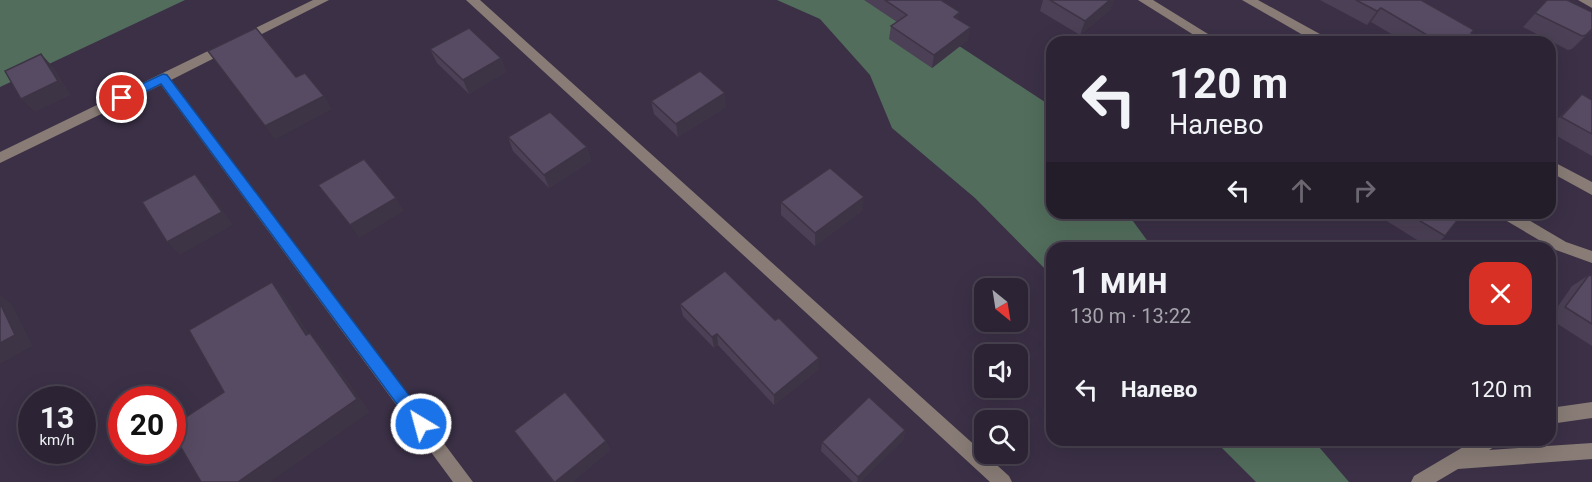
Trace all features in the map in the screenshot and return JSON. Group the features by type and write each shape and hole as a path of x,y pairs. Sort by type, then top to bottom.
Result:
{"lane":[{"path":"0,158 323,0"},
{"path":"472,0 1003,482"},
{"path":"1144,0 1205,36"},
{"path":"1248,0 1314,36"},
{"path":"1584,0 1592,4"},
{"path":"163,78 464,482"},
{"path":"1556,169 1592,189"},
{"path":"1515,219 1554,242"},
{"path":"1556,243 1592,257"},
{"path":"1556,415 1592,411"},
{"path":"1420,482 1480,446"},
{"path":"1454,461 1592,451"}],"green space":[{"path":"0,0 185,0 0,87"},
{"path":"777,0 889,0 1046,103 1046,219 1131,219 1148,242 1046,242 1046,270 975,198 892,128 870,75 820,19"},
{"path":"1220,446 1318,446 1349,482 1256,482"}],"building":[{"path":"885,0 941,0 960,12 954,17 971,27 934,55 891,26 907,15"},
{"path":"1050,0 1110,0 1085,21"},
{"path":"1356,0 1421,0 1474,30 1471,33 1476,36 1429,36 1381,8 1377,11"},
{"path":"1547,0 1567,0 1592,12 1592,29 1582,36 1535,13"},
{"path":"256,28 296,77 305,73 324,96 265,126 208,51"},
{"path":"469,28 501,58 463,80 430,49"},
{"path":"41,54 58,81 21,99 5,71"},
{"path":"700,71 725,93 676,124 651,101"},
{"path":"1582,94 1592,100 1592,134 1561,117"},
{"path":"550,112 587,147 544,175 508,137"},
{"path":"364,159 396,198 350,225 318,185"},
{"path":"830,168 864,197 815,233 781,202"},
{"path":"195,174 222,212 167,242 142,202"},
{"path":"1417,219 1458,219 1445,236"},
{"path":"725,271 775,320 779,318 819,358 774,395 717,334 712,337 680,304"},
{"path":"1589,275 1592,276 1592,324 1565,307"},
{"path":"272,282 306,335 310,333 357,399 238,482 201,482 186,456 186,417 224,392 189,330"},
{"path":"0,303 15,335 0,343"},
{"path":"565,392 606,441 554,482 514,431"},
{"path":"869,397 905,430 858,477 822,442"}],"route":[{"path":"122,98 163,78 421,424"}]}
